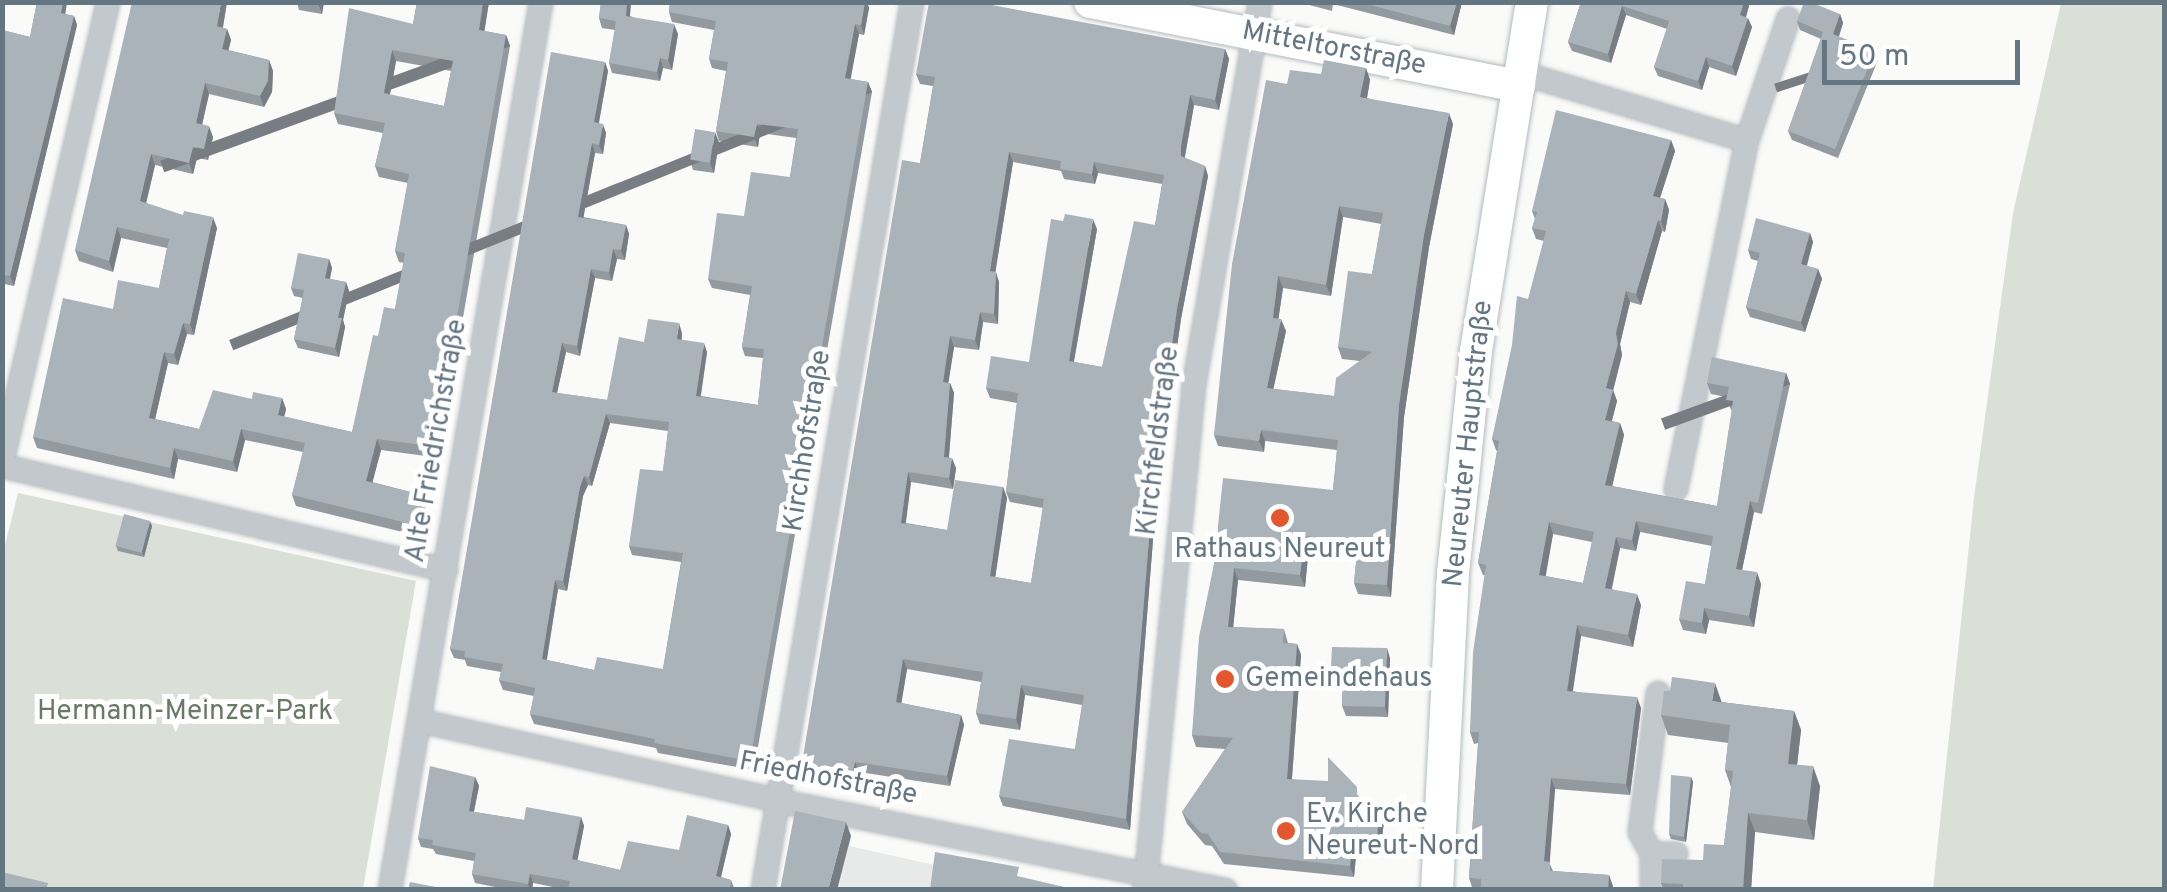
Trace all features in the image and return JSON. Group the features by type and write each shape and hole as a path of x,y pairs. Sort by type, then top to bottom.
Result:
{"street":[{"path":"108,2 2,464 446,570"},
{"name":"Alte Friedrichstraße","path":"390,890 541,2"},
{"name":"Kirchhofstraße","path":"764,890 912,2"},
{"name":"Mitteltorstraße","path":"1090,2 1257,18 1520,79"},
{"name":"Neureuter Hauptstraße","path":"1437,890 1457,535 1476,352 1532,2"},
{"name":"Kirchfeldstraße","path":"1146,880 1194,385 1257,18"},
{"path":"1676,489 1747,141 1788,19"},
{"path":"1520,79 1747,141"},
{"path":"1652,890 1652,854 1640,832 1658,692"},
{"name":"Friedhofstraße","path":"420,721 1146,880 1226,890"},
{"path":"1652,854 1676,854"}],"shaded area":[{"path":"800,824 851,836 849,846 993,878 1023,890 785,890"}],"green space":[{"path":"2061,3 2164,3 2164,889 1933,889 1974,498 2013,213"},
{"name":"Hermann-Meinzer-Park","path":"18,493 416,581 363,889 36,890 3,882 2,557"}],"building":[{"path":"37,2 63,2 61,13 74,16 10,276 2,275 2,30 30,37"},
{"path":"132,2 221,2 217,26 227,29 222,49 269,60 268,81 260,96 205,83 196,123 209,126 204,149 193,147 189,163 151,154 140,201 183,215 184,211 213,217 190,324 183,323 174,354 164,352 149,418 199,429 213,390 252,399 253,392 282,398 278,415 352,432 373,335 378,336 384,307 395,309 405,253 395,251 409,174 375,166 385,123 334,113 349,8 413,24 417,2 483,2 479,30 506,35 443,398 437,398 429,446 377,439 366,481 422,495 415,525 292,495 305,443 241,429 233,461 174,448 170,468 33,437 63,298 113,309 118,280 159,288 169,239 117,227 109,261 75,250","holes":["392,50 453,61 444,106 384,93"]},
{"path":"601,2 627,2 626,16 674,24 668,60 660,58 657,72 609,63 616,21 599,18"},
{"path":"670,2 865,2 861,25 855,24 845,78 868,82 750,761 530,714 535,688 499,680 503,664 464,657 465,651 450,649 551,52 605,62 594,122 603,124 599,145 592,143 578,217 626,225 621,250 613,249 609,272 591,269 577,346 562,343 552,392 607,400 619,337 644,342 648,319 679,323 677,339 704,343 696,396 758,405 764,349 742,347 752,286 708,279 717,213 744,216 751,172 790,177 798,129 757,124 754,137 716,131 728,62 709,59 716,21 669,12","holes":["606,414 669,422 663,471 640,469 629,546 683,553 663,669 597,657 594,670 542,659 555,580 563,581 580,487 584,476 589,477"]},
{"path":"929,2 976,2 1225,49 1215,100 1190,95 1181,146 1181,156 1205,166 1177,309 1155,467 1126,819 999,796 1009,739 1075,749 1084,695 1021,685 1016,719 976,713 983,672 903,659 896,702 961,715 947,776 855,762 851,779 801,769 902,160 920,163 935,77 916,74","holes":["1009,152 1061,161 1060,169 1092,174 1094,162 1164,175 1155,225 1134,221 1102,367 1069,361 1093,219 1065,214 1063,221 1051,219 1029,362 991,356 986,388 1018,393 1006,492 1044,499 1031,583 990,576 1003,487 955,480 947,530 901,523 908,472 949,478 952,458 944,457 950,383 943,382 950,336 975,340 980,312 994,314 996,272 990,271"]},
{"path":"1359,2 1457,2 1450,26"},
{"path":"1581,2 1744,2 1740,15 1748,18 1732,66 1706,57 1698,81 1654,67 1669,21 1622,6 1608,54 1568,42"},
{"path":"1804,2 1840,14 1833,34 1875,51 1835,149 1788,131 1823,32 1797,21"},
{"path":"1324,60 1366,68 1360,97 1449,113 1424,235 1399,405 1387,585 1354,583 1358,542 1305,536 1300,575 1234,568 1228,627 1284,629 1283,643 1297,644 1287,779 1328,781 1328,757 1357,787 1357,794 1368,808 1380,810 1376,844 1352,844 1350,866 1220,852 1208,834 1201,833 1182,812 1233,738 1192,735 1199,637 1214,564 1223,478 1333,490 1338,440 1261,430 1259,441 1214,435 1232,264 1266,80 1287,84 1290,70 1321,74","holes":["1339,206 1383,213 1372,274 1348,271 1338,347 1372,352 1336,378 1334,396 1267,388 1281,319 1273,318 1278,276 1326,285"]},
{"path":"1556,110 1671,140 1653,196 1665,199 1661,221 1658,220 1636,294 1626,291 1616,333 1618,344 1606,388 1613,390 1605,420 1620,423 1605,485 1717,506 1733,401 1726,400 1729,387 1707,383 1712,357 1786,373 1758,503 1750,501 1736,569 1757,572 1749,616 1704,608 1702,623 1679,619 1686,581 1705,584 1713,536 1636,521 1632,540 1616,537 1605,588 1637,594 1628,635 1577,625 1567,691 1637,697 1626,784 1551,778 1544,861 1550,862 1550,871 1609,875 1608,890 1481,890 1481,879 1469,878 1479,732 1470,732 1473,652 1486,565 1478,563 1499,441 1492,439 1512,345 1517,296 1528,299 1546,231 1532,228 1537,212 1532,211","holes":["1549,522 1594,532 1583,583 1539,575"]},
{"path":"695,129 715,132 710,163 690,160"},
{"path":"1756,218 1810,233 1801,264 1818,269 1801,322 1746,307 1760,253 1748,250"},
{"path":"298,253 329,259 325,278 346,282 335,348 294,339 304,290 291,288"},
{"path":"124,514 150,521 142,553 115,546"},
{"path":"1332,647 1387,648 1385,707 1342,706 1344,668 1331,668"},
{"path":"1672,677 1715,683 1712,701 1794,711 1788,764 1813,766 1807,820 1748,813 1743,890 1683,890 1683,884 1661,883 1662,859 1703,860 1704,844 1724,845 1733,771 1725,770 1730,725 1661,715 1664,691 1670,691"},
{"path":"430,766 475,777 469,811 524,820 526,807 581,817 572,859 620,870 628,841 679,850 687,815 728,825 716,876 731,880 730,890 568,890 570,881 530,874 528,884 472,874 476,853 432,845 433,840 418,838"},
{"path":"1671,775 1691,777 1684,837 1669,834"},
{"path":"795,811 846,822 828,890 780,890"},
{"path":"935,852 1019,867 1017,876 1077,890 930,890"},
{"path":"2,872 48,883 46,890 2,890"},
{"path":"410,882 451,890 408,890"}],"place":[{"name":"Rathaus Neureut","path":"1280,518"},
{"name":"Gemeindehaus","path":"1225,679"},
{"name":"Ev. Kirche Neureut-Nord","path":"1286,831"}]}
